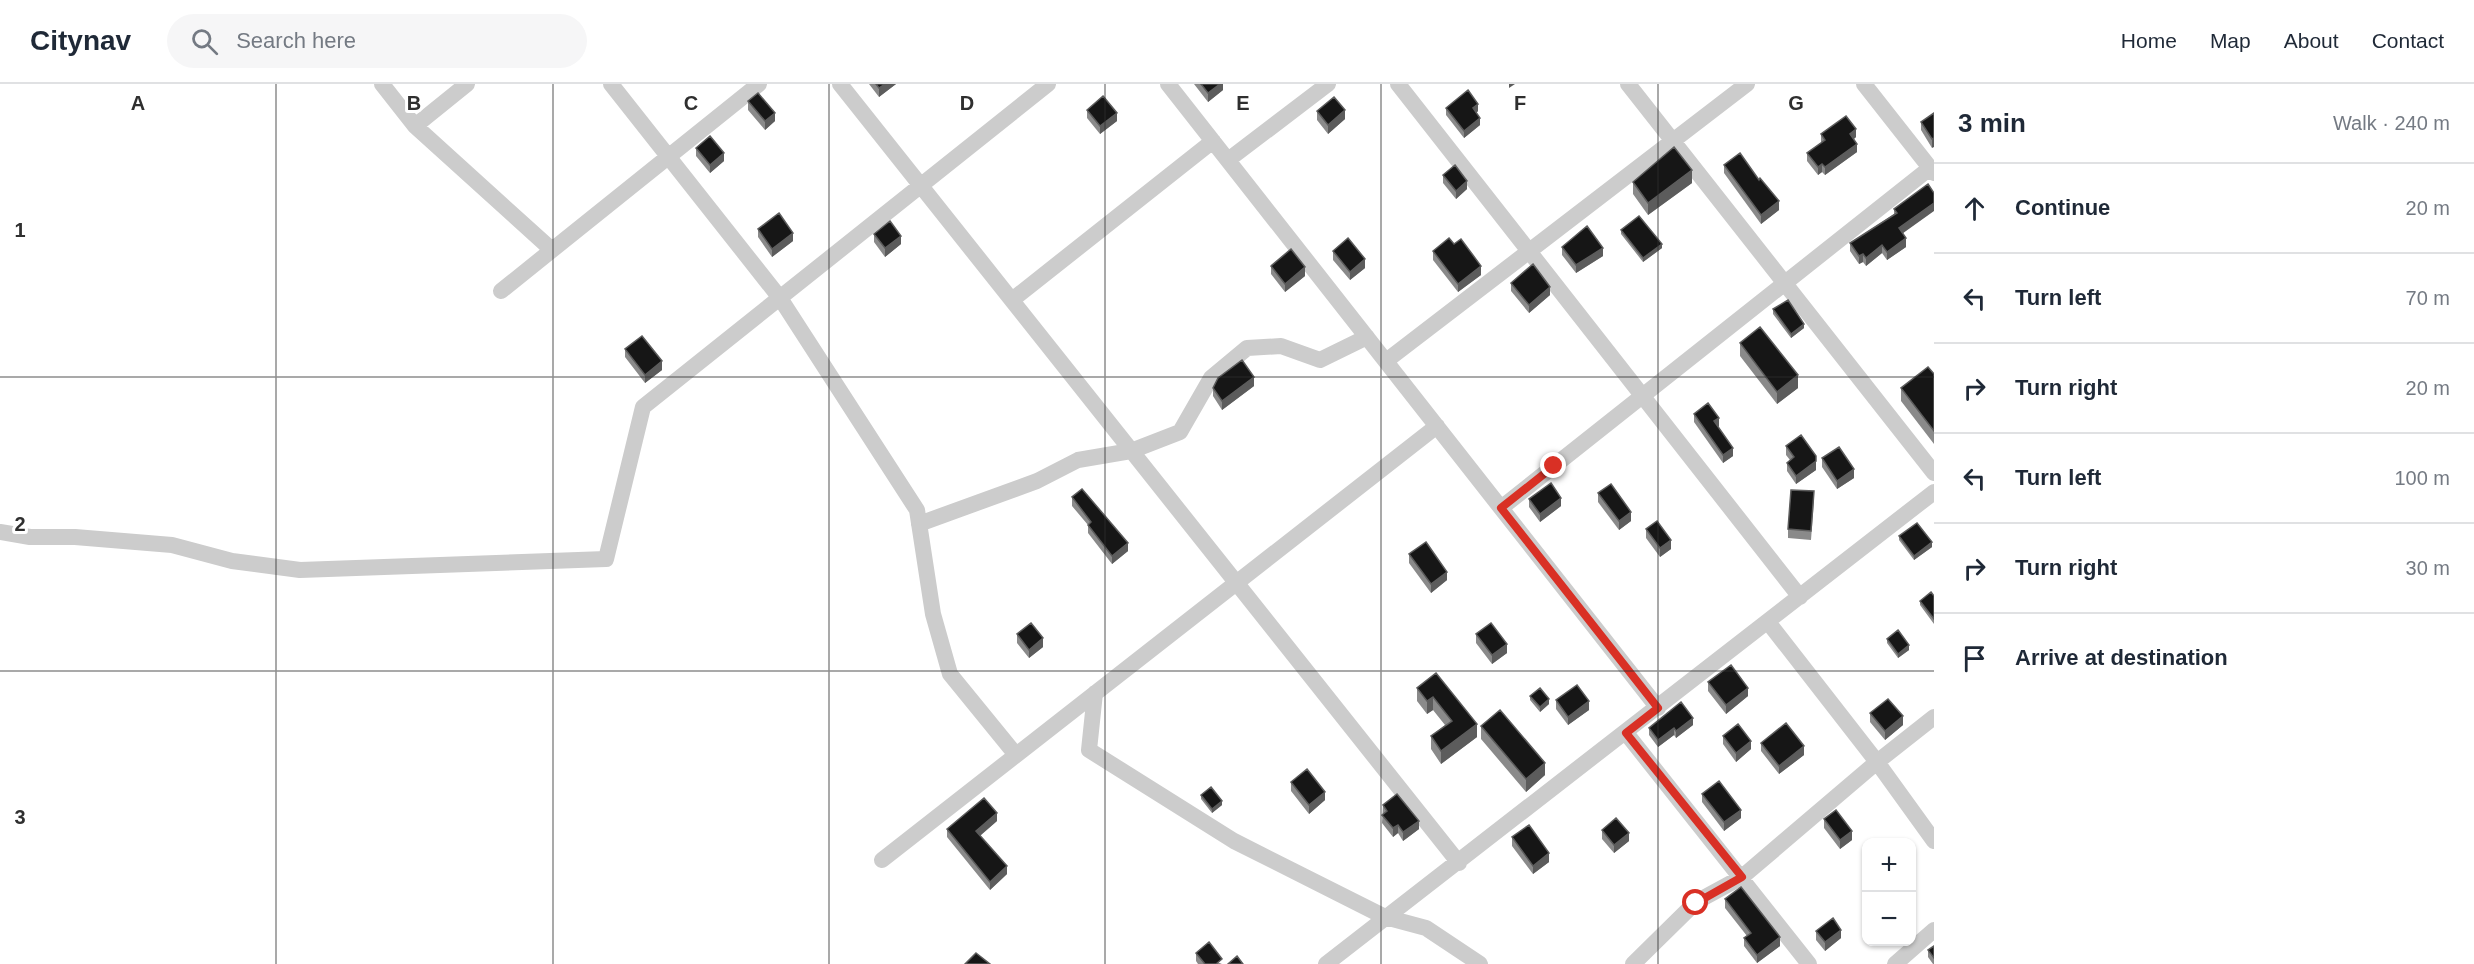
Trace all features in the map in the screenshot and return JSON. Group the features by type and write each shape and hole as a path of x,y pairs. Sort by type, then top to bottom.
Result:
{"street":[{"path":"382,84 415,126 552,250"},
{"path":"415,126 467,84"},
{"path":"611,84 780,298 917,510 933,614 950,674 1016,755"},
{"path":"501,291 759,84"},
{"path":"840,84 1459,863"},
{"path":"0,532 30,537 75,537 172,545 232,561 300,570 606,559 643,407 1048,84"},
{"path":"1168,84 1658,708"},
{"path":"1228,160 1328,84"},
{"path":"1398,84 1800,597"},
{"path":"1628,84 1934,473"},
{"path":"1386,361 1747,84"},
{"path":"1501,508 1784,283 1932,170 1864,84"},
{"path":"1012,300 1213,141"},
{"path":"919,525 1037,481 1078,460 1131,451 1180,432 1211,378 1247,348 1281,346 1320,360 1367,337"},
{"path":"882,860 1437,426"},
{"path":"1326,964 1934,492"},
{"path":"1768,622 1877,762 1934,841"},
{"path":"1095,693 1089,750 1234,841 1385,917 1426,928 1480,964"},
{"path":"1633,964 1696,903 1742,877 1877,762 1934,717"},
{"path":"1626,733 1809,964"},
{"path":"1895,964 1934,930"}],"building":[{"path":"1201,84 1220,84 1208,93"},
{"path":"1468,90 1478,104 1473,108 1480,118 1464,131 1446,108"},
{"path":"758,93 775,113 765,121 748,101"},
{"path":"1103,96 1117,113 1100,126 1087,110"},
{"path":"1334,97 1345,110 1328,125 1317,111"},
{"path":"1934,113 1934,138 1932,139 1921,122"},
{"path":"1846,116 1856,129 1850,134 1857,144 1825,167 1822,164 1818,167 1807,153 1825,140 1821,134"},
{"path":"710,136 724,153 710,165 696,148"},
{"path":"1674,147 1692,170 1648,203 1633,182"},
{"path":"1740,153 1759,180 1760,178 1779,201 1761,215 1724,165"},
{"path":"1455,165 1467,181 1456,191 1443,175"},
{"path":"1928,184 1934,193 1934,203 1899,228 1906,238 1887,252 1882,245 1866,258 1863,254 1859,256 1850,243 1897,213 1894,209"},
{"path":"779,213 793,233 772,249 758,229"},
{"path":"1639,216 1662,244 1643,258 1621,230"},
{"path":"890,221 901,236 885,248 874,234"},
{"path":"1587,226 1603,248 1576,265 1562,247"},
{"path":"1348,238 1365,259 1350,272 1333,251"},
{"path":"1449,238 1454,244 1461,239 1481,266 1458,284 1433,251"},
{"path":"1291,249 1305,267 1285,284 1271,266"},
{"path":"1533,264 1550,287 1529,305 1511,283"},
{"path":"1788,300 1804,324 1791,334 1773,309"},
{"path":"1760,327 1798,375 1777,392 1740,343"},
{"path":"642,336 662,361 645,375 625,349"},
{"path":"1242,360 1254,377 1222,401 1213,388 1218,378"},
{"path":"1928,367 1934,374 1934,431 1901,388"},
{"path":"1708,403 1719,418 1714,421 1733,448 1723,455 1694,414"},
{"path":"1801,435 1816,456 1816,461 1796,476 1787,463 1794,457 1786,446"},
{"path":"1839,447 1854,469 1837,481 1822,458"},
{"path":"1551,483 1561,498 1540,514 1529,499"},
{"path":"1611,484 1631,512 1619,521 1598,493"},
{"path":"1082,489 1128,543 1112,556 1088,525 1091,522 1072,497"},
{"path":"1791,490 1814,491 1811,531 1788,529"},
{"path":"1657,521 1671,540 1660,548 1646,529"},
{"path":"1917,523 1932,542 1914,556 1899,536"},
{"path":"1426,542 1447,572 1431,584 1409,554"},
{"path":"1931,592 1934,596 1934,619 1920,601"},
{"path":"1031,623 1043,638 1029,650 1017,634"},
{"path":"1491,623 1507,644 1492,655 1476,634"},
{"path":"1898,630 1909,645 1898,654 1887,639"},
{"path":"1731,665 1748,688 1726,705 1708,682"},
{"path":"1436,673 1477,724 1441,751 1431,736 1452,721 1433,697 1427,701 1417,688"},
{"path":"1577,685 1589,701 1568,717 1556,700"},
{"path":"1540,688 1549,699 1540,707 1530,696"},
{"path":"1888,699 1903,716 1885,731 1870,713"},
{"path":"1681,702 1693,718 1676,731 1674,728 1658,740 1649,728"},
{"path":"1500,710 1545,763 1526,779 1481,726"},
{"path":"1786,723 1804,746 1779,766 1761,743"},
{"path":"1738,724 1751,741 1736,753 1723,736"},
{"path":"1307,769 1325,792 1309,805 1291,782"},
{"path":"1719,781 1741,810 1724,822 1702,794"},
{"path":"1211,787 1222,801 1212,809 1201,795"},
{"path":"1397,794 1419,821 1403,832 1398,825 1393,828 1382,815 1387,811 1383,805"},
{"path":"984,798 997,813 976,831 1007,866 990,882 947,829"},
{"path":"1836,810 1852,831 1840,840 1824,819"},
{"path":"1616,818 1629,833 1614,845 1602,830"},
{"path":"1529,825 1549,853 1533,866 1512,837"},
{"path":"1741,887 1780,937 1757,955 1744,938 1751,933 1725,899"},
{"path":"1833,918 1841,930 1825,942 1816,931"},
{"path":"1209,942 1222,959 1216,964 1205,964 1196,953"},
{"path":"1934,946 1934,958 1928,950"},
{"path":"976,953 990,964 965,964"},
{"path":"1237,956 1243,964 1228,964"}],"route":[{"path":"1554,466 1501,508 1658,708 1626,733 1742,877 1696,903"}]}
